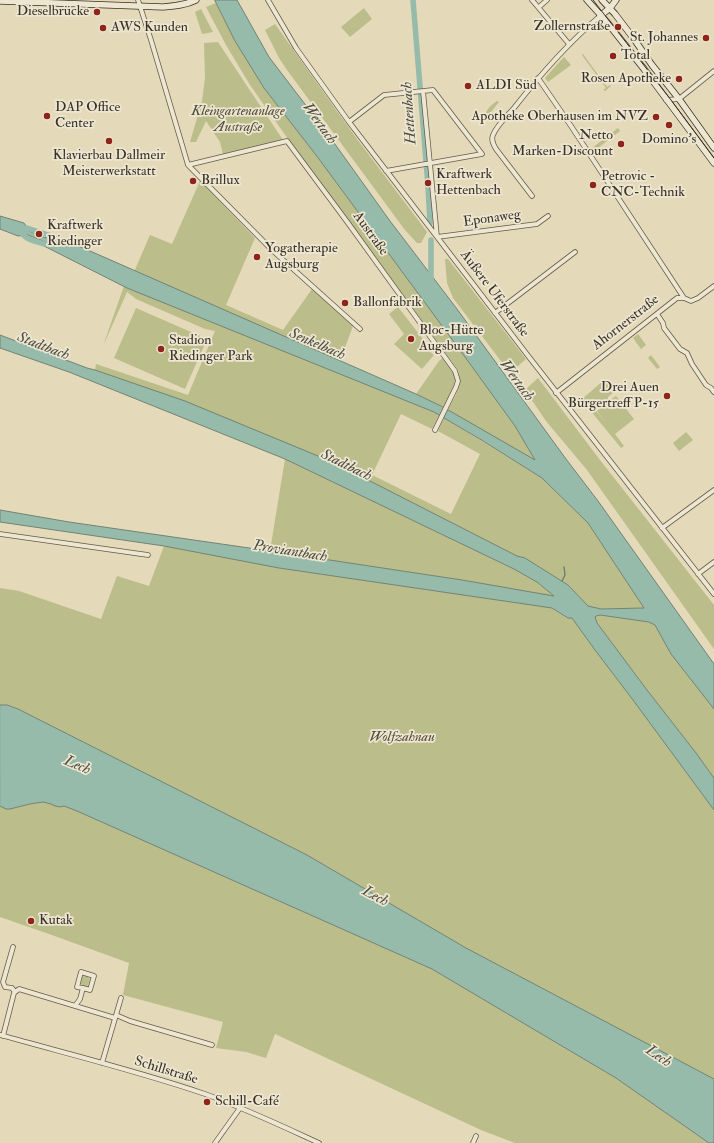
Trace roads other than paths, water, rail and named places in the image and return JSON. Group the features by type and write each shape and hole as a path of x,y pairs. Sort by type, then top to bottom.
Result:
{"main road":[{"path":"0,1 164,7 177,6 196,0"},
{"path":"587,0 612,29 714,163"},
{"path":"602,0 634,39 714,148"},
{"path":"600,16 610,8 616,0"}],"street":[{"path":"138,0 188,165 272,250 360,329"},
{"name":"Äußere Uferstraße","path":"268,0 296,48 349,122 436,238 714,594"},
{"path":"532,0 569,44"},
{"path":"539,7 548,0"},
{"path":"532,196 496,149 492,140 493,135 498,126 538,78 569,44 600,16"},
{"path":"666,100 679,99 714,71"},
{"path":"538,78 684,298"},
{"path":"349,122 384,95 433,90 482,154 386,171"},
{"path":"423,91 436,238"},
{"name":"Austraße","path":"188,165 287,140 456,371 458,381 456,387 435,430"},
{"name":"Eponaweg","path":"436,238 537,224 548,216"},
{"path":"495,313 575,252"},
{"name":"Ahornerstraße","path":"556,393 677,298 684,298 691,301 698,298 714,286"},
{"path":"656,314 663,323 664,328 680,349 688,354 692,364 706,384 713,389"},
{"path":"662,528 714,490"},
{"path":"0,534 148,555"},
{"path":"698,574 714,562"},
{"path":"13,947 3,982 5,987 12,988 15,992"},
{"path":"81,972 94,976 90,990 82,990 77,987 81,972"},
{"path":"1,1035 14,993 19,989 212,1045"},
{"path":"75,1006 80,999 82,990"},
{"path":"102,1063 121,998"},
{"name":"Schillstraße","path":"1,1035 177,1085 240,1108 319,1143"},
{"path":"215,1143 240,1108"},
{"path":"473,1143 476,1136"}],"water":[{"name":"Wertach","path":"215,0 237,0 269,57 327,133 390,221 457,309 598,501 714,664 714,709 671,654 655,625 649,622 600,615 595,617 597,623 714,778 714,810 572,618 568,618 552,608 279,568 164,546 0,522 0,510 69,522 462,580 554,596 537,582 514,569 285,459 69,372 0,348 0,335 87,368 185,401 318,456 517,556 525,558 568,585 588,606 601,609 644,608 588,523 542,478 434,412 127,288 44,246 45,242 28,235 18,236 0,229 0,216 24,223 29,231 46,238 49,233 416,394 443,407 535,460 515,426 465,357 316,155 264,88 235,41"},
{"name":"Lech","path":"0,705 7,705 18,709 307,855 466,948 714,1079 714,1143 709,1143 616,1078 432,969 64,806 60,807 43,802 10,809 0,806"}],"waterway":[{"name":"Hettenbach","path":"413,0 430,223"},
{"name":"Senkelbach","path":"44,244 27,238 21,231 27,228 48,235"},
{"name":"Hettenbach","path":"431,240 431,282"},
{"path":"562,581 565,575 564,567"}],"tram line":[{"path":"593,0 714,158"}],"place":[{"name":"Dieselbrücke","path":"97,12"},
{"name":"Zollernstraße","path":"618,27"},
{"name":"AWS Kunden","path":"103,28"},
{"name":"St. Johannes","path":"706,38"},
{"name":"Total","path":"613,56"},
{"name":"Rosen Apotheke","path":"679,79"},
{"name":"ALDI Süd","path":"468,86"},
{"name":"DAP Office Center","path":"47,116"},
{"name":"Apotheke Oberhausen im NVZ","path":"656,117"},
{"name":"Domino's","path":"669,125"},
{"name":"Klavierbau Dallmeir Meisterwerkstatt","path":"109,141"},
{"name":"Netto Marken-Discount","path":"621,144"},
{"name":"Brillux","path":"193,181"},
{"name":"Kraftwerk Hettenbach","path":"428,183"},
{"name":"Petrovic - CNC-Technik","path":"593,185"},
{"name":"Kraftwerk Riedinger","path":"39,234"},
{"name":"Yogatherapie Augsburg","path":"257,257"},
{"name":"Ballonfabrik","path":"345,303"},
{"name":"Bloc-Hütte Augsburg","path":"411,339"},
{"name":"Stadion Riedinger Park","path":"161,349"},
{"name":"Drei Auen Bürgertreff P-15","path":"667,396"},
{"name":"Kutak","path":"31,921"},
{"name":"Schill-Café","path":"207,1102"}],"park label":[{"name":"Kleingartenanlage Austraße","path":"238,120"},
{"name":"Wolfzahnau","path":"402,738"}],"water label":[{"name":"Stadtbach","path":"43,347"},
{"name":"Stadtbach","path":"346,466"},
{"name":"Proviantbach","path":"290,552"}]}
